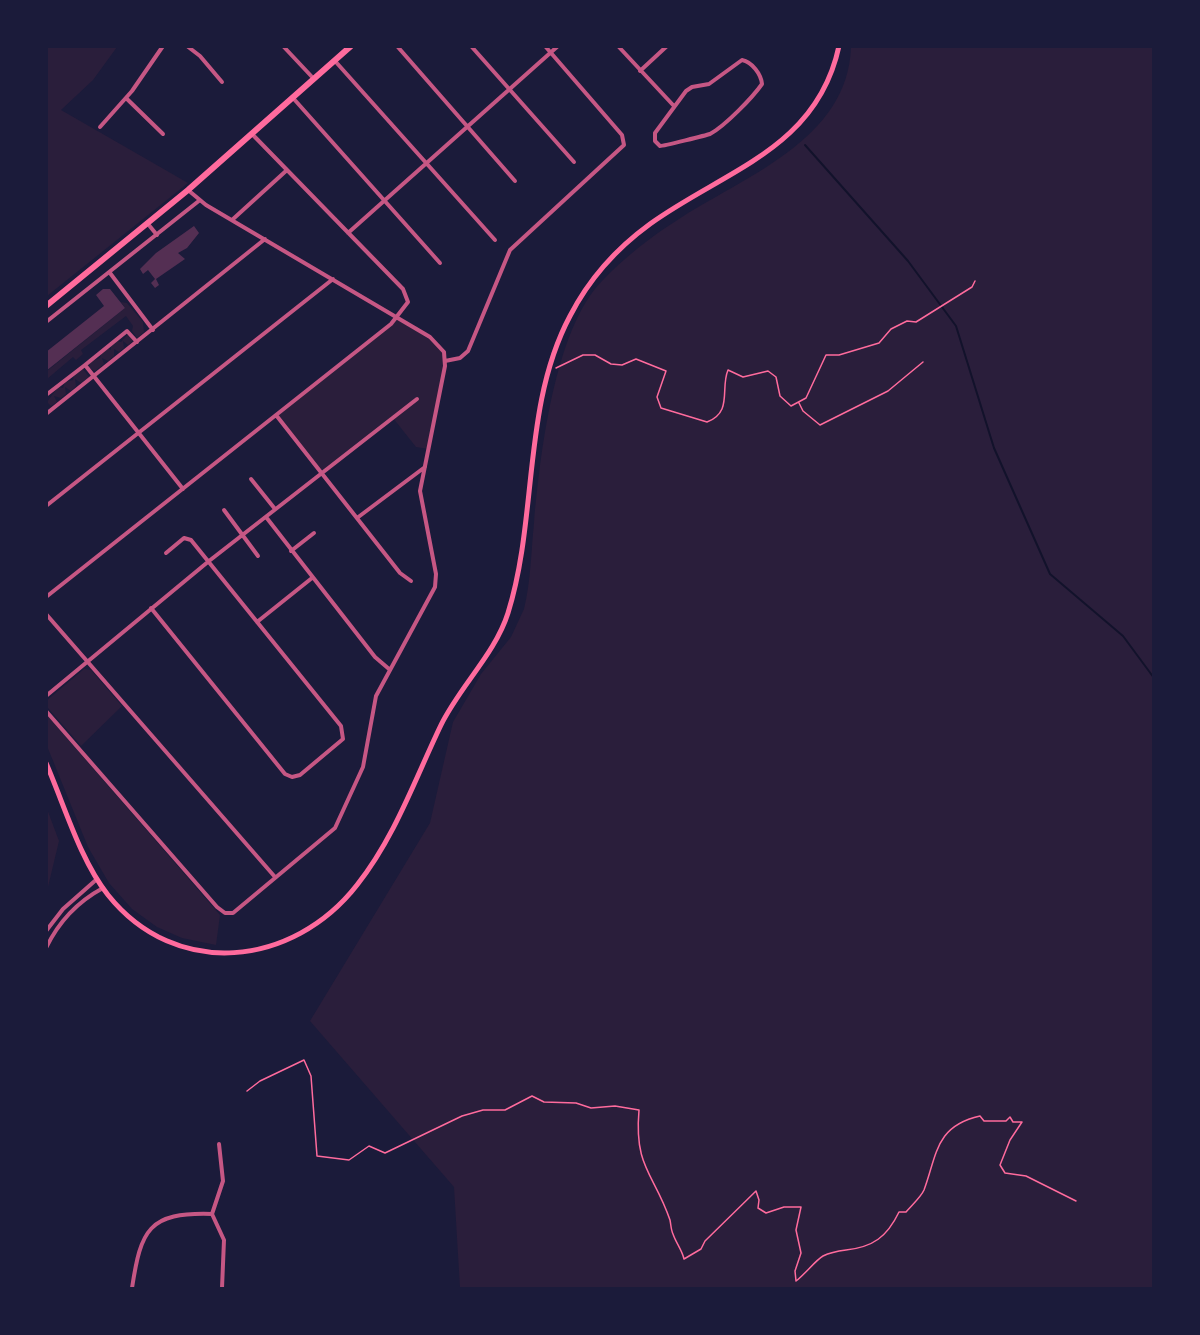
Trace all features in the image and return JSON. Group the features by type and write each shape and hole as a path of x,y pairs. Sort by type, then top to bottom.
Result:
{"main road":[{"path":"46,306 188,190 351,46"},
{"path":"46,763 103,888 129,917 164,939 203,951 227,953 269,948 317,925 346,898 383,846 402,812 443,722 505,621 520,565 549,368 568,319 602,268 653,222 762,156 792,132 823,92 839,46"}],"street":[{"path":"100,127 126,98 163,46"},
{"path":"187,46 200,56 222,82"},
{"path":"282,46 314,79"},
{"path":"397,46 515,181"},
{"path":"471,46 574,162"},
{"path":"445,361 460,358 468,351 510,250 618,153 625,142 603,112 545,46"},
{"path":"348,233 558,46"},
{"path":"618,46 673,105"},
{"path":"640,71 667,46"},
{"path":"335,61 495,240"},
{"path":"739,61 748,62 762,80 760,87 712,133 660,146 654,135 673,105 689,88 709,84 739,61"},
{"path":"126,98 163,134"},
{"path":"293,98 440,262"},
{"path":"46,597 391,324 408,302 407,293 252,134"},
{"path":"232,220 287,170"},
{"path":"46,711 225,913 238,911 338,824 363,767 374,702 390,669 431,598 436,582 420,498 445,361 438,343 232,220 188,190"},
{"path":"46,322 200,200"},
{"path":"148,224 157,235"},
{"path":"46,406 48,413 265,239"},
{"path":"110,273 153,330"},
{"path":"46,506 333,279"},
{"path":"46,395 87,367 127,330 137,342"},
{"path":"87,367 183,489"},
{"path":"46,696 209,561 417,399"},
{"path":"276,415 400,573 411,581"},
{"path":"357,518 425,467"},
{"path":"251,479 275,509"},
{"path":"224,510 258,556"},
{"path":"266,517 379,661 390,669"},
{"path":"291,551 314,533"},
{"path":"151,608 285,774 292,777 300,775 339,744 344,734 341,726 209,561 187,538 166,553"},
{"path":"257,622 312,578"},
{"path":"46,614 275,877"},
{"path":"46,931 63,909 97,879"},
{"path":"46,948 68,914 80,902 103,888"},
{"path":"219,1144 223,1181 212,1214 224,1240 222,1288"},
{"path":"132,1288 141,1242 154,1225 178,1215 212,1214"}],"path":[{"path":"549,368 556,368 583,355 595,356 611,364 622,364 636,359 666,371 657,397 661,408 699,422 711,422 721,412 727,394 728,370 743,377 768,371 776,377 780,396 791,406 806,398 826,355 838,356 879,344 891,329 907,321 916,322 939,309 972,287 975,281"},
{"path":"798,402 803,411 820,425 888,391 923,362"},
{"path":"247,1091 260,1081 304,1060 311,1076 318,1156 349,1160 369,1146 385,1153 462,1116 483,1110 505,1110 532,1096 544,1102 576,1103 591,1108 615,1106 639,1110 639,1149 643,1166 670,1220 684,1259 701,1249 705,1241 756,1191 759,1200 758,1208 766,1213 784,1207 801,1207 796,1230 801,1253 795,1271 796,1281 821,1257 834,1251 864,1248 879,1241 892,1226 899,1212 906,1212 924,1190 932,1159 943,1135 968,1119 980,1116 984,1121 1006,1121 1010,1117 1013,1122 1022,1122 1010,1140 1000,1165 1005,1173 1026,1176 1076,1202"}],"shaded area":[{"path":"47,46 117,47 93,80 61,110 188,183 47,296"},
{"path":"851,47 1153,47 1153,1288 460,1288 454,1187 310,1021 430,823 453,722 481,674 511,637 524,609 540,464 552,395 572,330 586,303 602,281 647,241 760,171 787,153 812,132 832,108 845,80"},
{"path":"121,302 127,303 143,322 144,332 137,338 126,316 81,350 83,354 76,360 73,357 47,379 47,371 125,308"},
{"path":"396,317 440,345 445,361 429,449 416,447 393,418 322,473 276,415 391,324"},
{"path":"128,334 134,340 128,345 123,341 124,348 119,352 114,349 114,356 108,361 102,358 104,364 95,371 89,368 90,362 100,358 102,352 108,348 111,350 111,346 117,341 121,342"},
{"path":"83,369 89,377 81,383 75,379 76,386 71,391 65,387 66,394 61,398 54,396 57,402 51,406 47,402 58,387 63,388 65,382 73,380 74,375"},
{"path":"84,669 91,670 122,706 81,746 48,708 46,701"},
{"path":"46,714 220,915 216,945 182,938 157,927 132,909 109,883 88,847 47,746"},
{"path":"46,809 59,841 47,891"}],"building":[{"path":"194,226 199,233 187,248 178,253 185,259 156,279 159,285 155,288 151,283 155,279 148,270 143,274 140,269 156,253"},
{"path":"103,289 110,289 125,308 46,371 46,352 104,306 96,295"}],"waterway":[{"path":"805,145 908,261 956,326 994,448 1050,574 1123,636 1154,678"}]}
